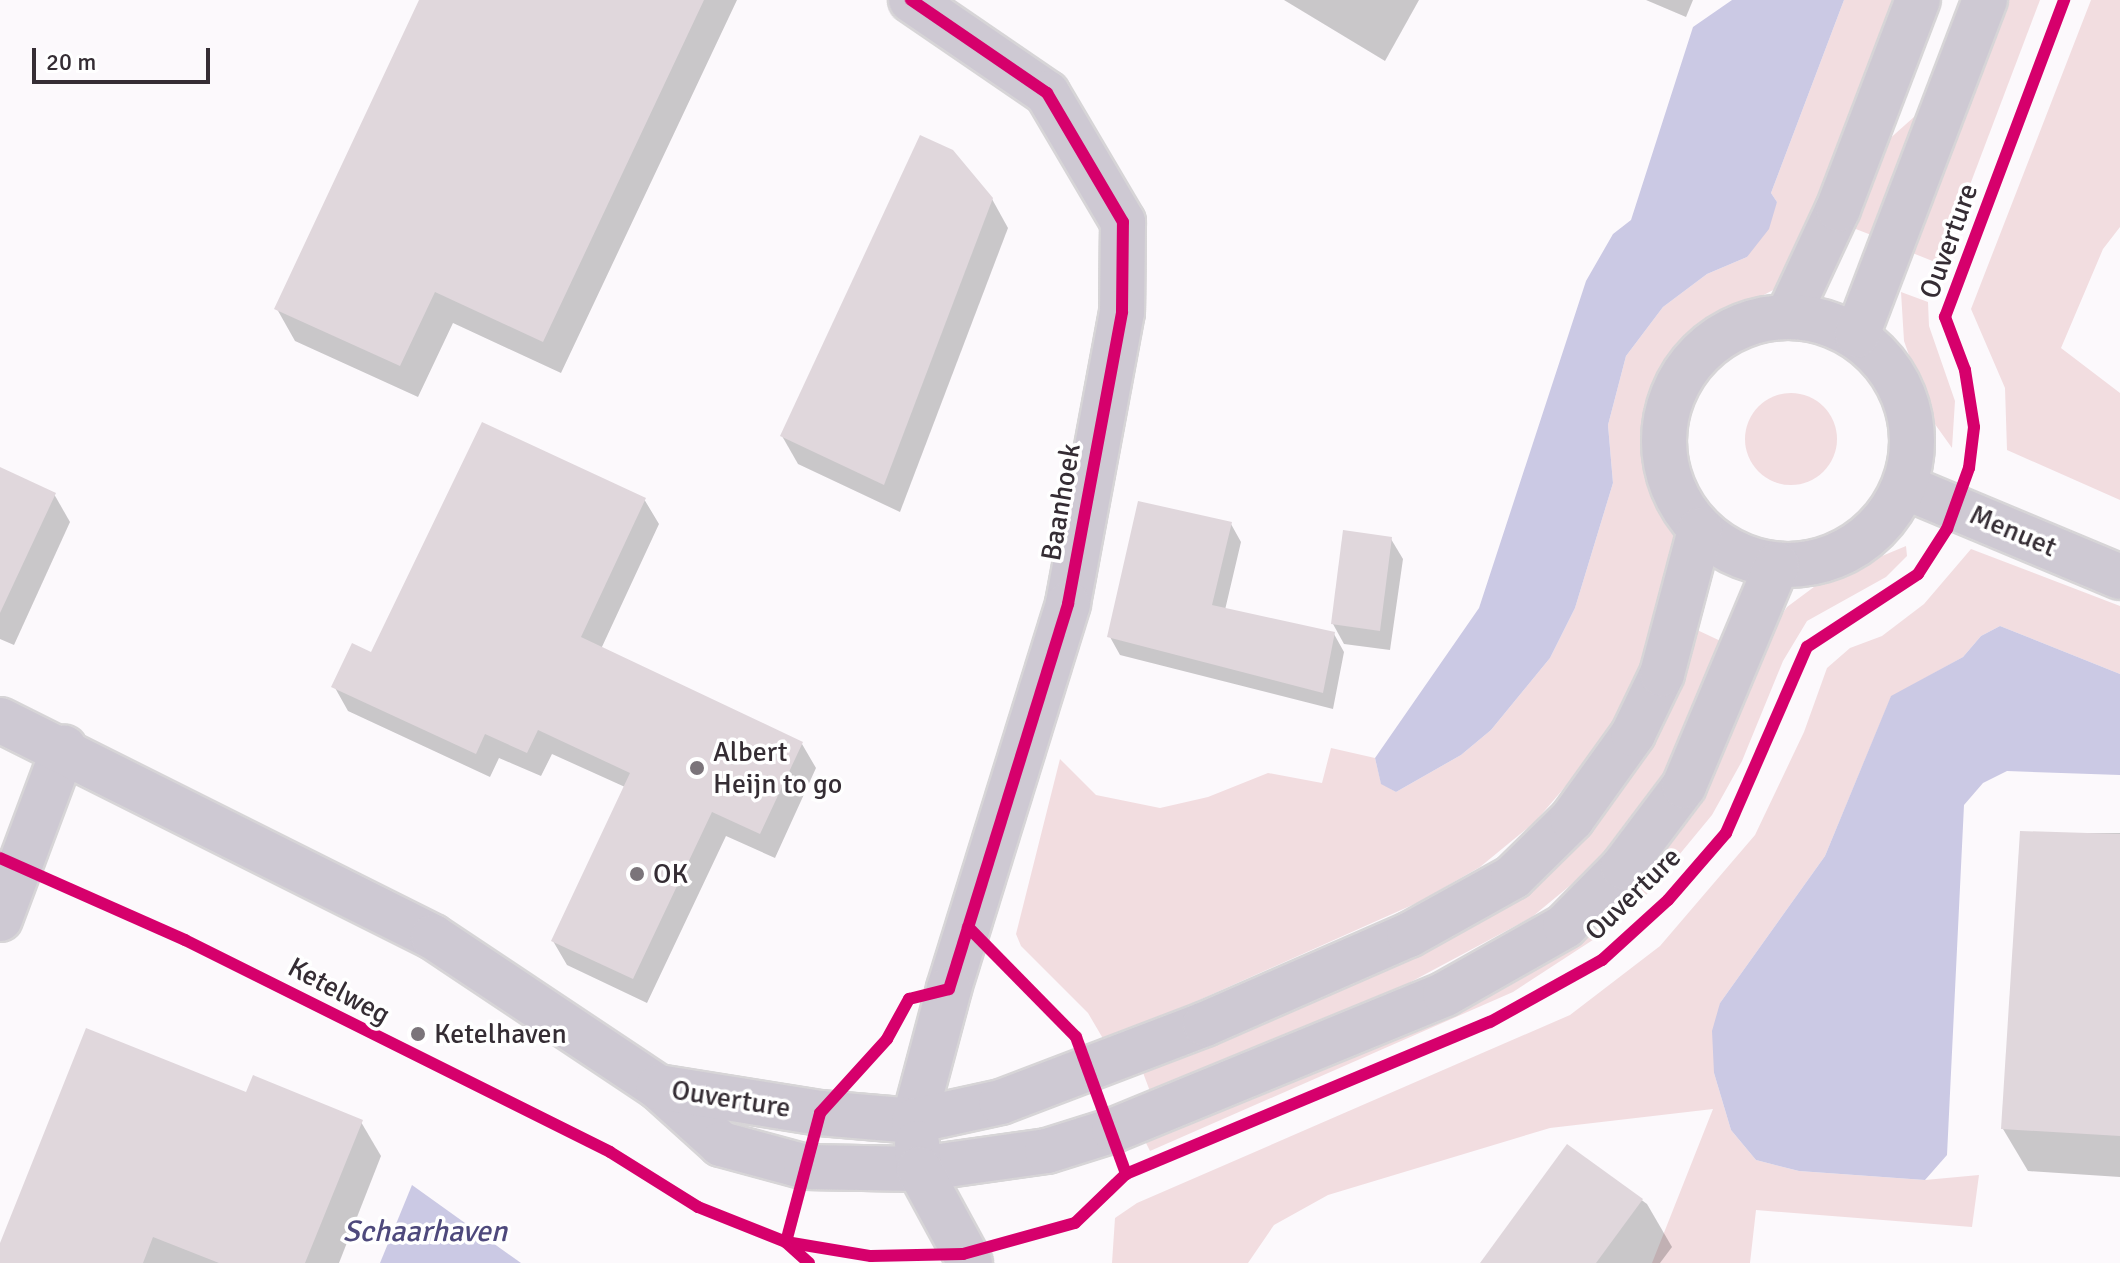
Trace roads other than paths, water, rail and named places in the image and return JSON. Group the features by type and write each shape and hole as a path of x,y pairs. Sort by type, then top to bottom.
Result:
{"street":[{"name":"Baanhoek","path":"911,0 1047,93 1123,222 1122,312 1068,604 949,989 914,1121 919,1169 970,1263"},
{"path":"1788,316 1838,209 1918,0"},
{"name":"Ouverture","path":"1857,335 1985,0"},
{"path":"1788,316 1821,321 1857,335 1882,356 1909,410 1913,441 1905,487 1888,516 1841,554 1777,565 1731,552 1700,530 1678,501 1665,466 1663,429 1672,394 1690,362 1718,337 1751,322 1788,316"},
{"name":"Menuet","path":"1905,487 2120,577"},
{"name":"Ouverture","path":"658,1087 820,1113 914,1121 1001,1102 1205,1024 1409,935 1513,877 1572,819 1633,734 1662,674 1700,530"},
{"name":"Ouverture","path":"658,1087 721,1144 806,1167 919,1169 1047,1151 1114,1130 1445,994 1565,926 1623,867 1684,786 1777,565"},
{"path":"0,720 64,748 433,937 658,1087"},
{"path":"0,919 64,748"}],"water":[{"path":"1732,0 1844,0 1771,193 1777,202 1769,229 1747,257 1707,274 1663,307 1626,356 1608,425 1613,483 1575,608 1550,658 1491,730 1461,755 1396,792 1381,784 1375,758 1479,608 1586,281 1613,234 1631,220 1693,27"},
{"path":"2000,626 2120,674 2120,775 2007,771 1983,783 1964,805 1947,1155 1925,1180 1799,1171 1756,1160 1731,1130 1714,1073 1712,1031 1720,1003 1825,856 1891,696 1963,657 1981,636"},
{"name":"Schaarhaven","path":"412,1185 521,1263 380,1263"}],"place":[{"name":"Albert Heijn to go","path":"697,768"},
{"name":"OK","path":"637,874"},
{"name":"Ketelhaven","path":"418,1034"}]}
